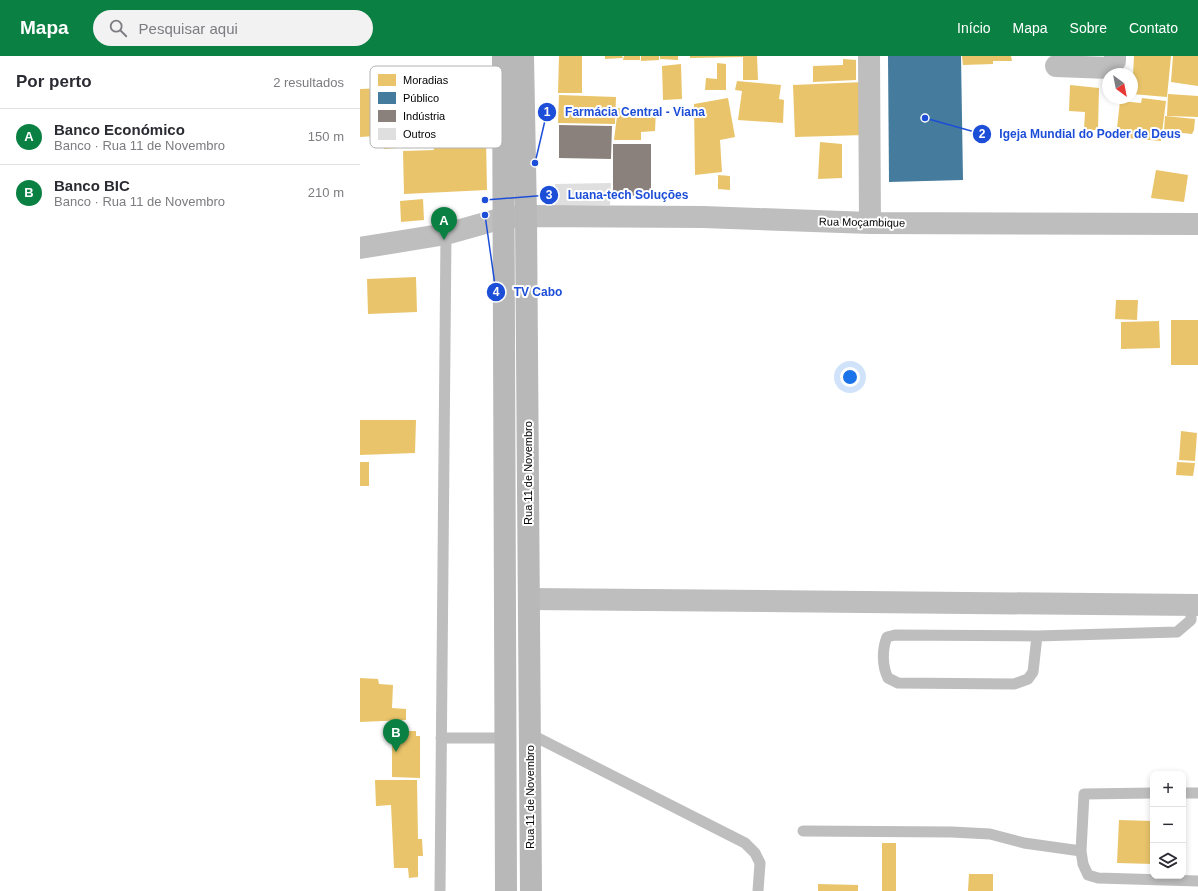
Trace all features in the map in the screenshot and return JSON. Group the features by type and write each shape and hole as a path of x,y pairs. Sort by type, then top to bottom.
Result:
{"main road":[{"path":"502,56 506,891"},
{"name":"Rua 11 de Novembro","path":"523,56 526,216 530,891"}],"street":[{"path":"869,56 870,222"},
{"path":"1056,66 1109,68 1115,61 1116,56"},
{"name":"Rua Moçambique","path":"360,248 446,234 503,218 526,216 704,217 870,222 1198,224"},
{"path":"529,599 1194,605"}],"lane":[{"path":"440,891 446,234"},
{"path":"1037,636 1033,672 1028,679 1014,684 898,683 888,678 884,670 884,644 888,637 895,635 1037,636 1177,632 1191,620 1194,605"},
{"path":"530,734 744,843 755,853 760,863 758,891"},
{"path":"441,738 505,738"},
{"path":"1150,793 1084,794 1081,851 1083,864 1088,875 1098,878 1198,881"},
{"path":"1186,793 1198,793"},
{"path":"803,831 952,832 990,834 1024,843 1081,851"}],"building: Moradias":[{"path":"559,56 582,56 582,93 558,93"},
{"path":"605,56 622,56 623,58 605,59"},
{"path":"624,56 640,56 640,60 623,60"},
{"path":"641,56 659,56 659,60 641,61"},
{"path":"660,56 678,56 678,60 660,59"},
{"path":"690,56 757,56 758,80 743,80 743,57 690,58"},
{"path":"962,56 1011,56 1012,61 993,61 993,64 963,65"},
{"path":"1134,56 1171,56 1167,97 1138,95 1138,68 1133,68"},
{"path":"1173,56 1198,56 1198,86 1171,82"},
{"path":"843,59 856,60 856,80 813,82 813,66 843,65"},
{"path":"717,63 726,64 726,90 705,90 706,78 717,79"},
{"path":"681,64 682,99 663,100 662,66"},
{"path":"737,81 781,85 779,99 784,100 783,123 738,120 742,91 735,90"},
{"path":"864,82 865,135 795,137 793,85"},
{"path":"1070,85 1099,88 1098,130 1084,130 1085,112 1069,111"},
{"path":"360,89 370,89 370,136 360,137"},
{"path":"1168,94 1198,96 1198,117 1167,116"},
{"path":"559,95 616,97 615,124 558,123"},
{"path":"728,98 735,137 720,140 722,172 695,175 694,104"},
{"path":"1142,98 1166,101 1161,141 1116,137 1120,104 1141,103"},
{"path":"618,108 656,110 655,131 641,132 641,140 614,140"},
{"path":"1165,116 1195,119 1192,134 1164,131"},
{"path":"820,142 842,144 842,178 818,179"},
{"path":"434,148 486,148 487,190 404,194 403,151 434,150"},
{"path":"1156,170 1188,175 1184,202 1151,198"},
{"path":"718,175 730,176 730,190 718,189"},
{"path":"423,199 424,220 401,222 400,201"},
{"path":"416,277 417,312 368,314 367,279"},
{"path":"1116,300 1138,300 1137,320 1115,319"},
{"path":"1171,320 1198,320 1198,365 1171,365"},
{"path":"1159,321 1160,348 1121,349 1121,322"},
{"path":"360,420 416,420 415,453 360,455"},
{"path":"1181,431 1197,433 1195,461 1179,460"},
{"path":"360,462 369,462 369,486 360,486"},
{"path":"1177,462 1195,463 1193,476 1176,475"},
{"path":"360,678 378,679 379,684 393,685 392,708 406,709 406,720 360,722"},
{"path":"397,731 416,731 416,736 420,736 420,778 392,777 392,735 398,735"},
{"path":"375,780 417,780 418,839 422,839 423,856 418,856 418,877 409,878 408,868 394,868 391,805 376,806"},
{"path":"1119,820 1150,821 1150,864 1117,863"},
{"path":"882,843 896,843 896,891 882,891"},
{"path":"969,874 993,874 993,891 968,891"},
{"path":"818,884 858,885 858,891 818,891"}],"building: Público":[{"path":"888,56 961,56 963,180 889,182"}],"building: Indústria":[{"path":"559,125 612,126 611,159 559,158"},
{"path":"613,144 651,144 651,196 613,196"}],"building: Outros":[{"path":"611,183 610,205 555,206 555,184"}],"place":[{"name":"Igeja Mundial do Poder de Deus","path":"925,118"},
{"name":"Farmácia Central - Viana","path":"535,163"},
{"name":"Luana-tech Soluções","path":"485,200"},
{"name":"TV Cabo","path":"485,215"},
{"name":"Banco Económico","path":"444,240"},
{"name":"Banco BIC","path":"396,752"}]}
